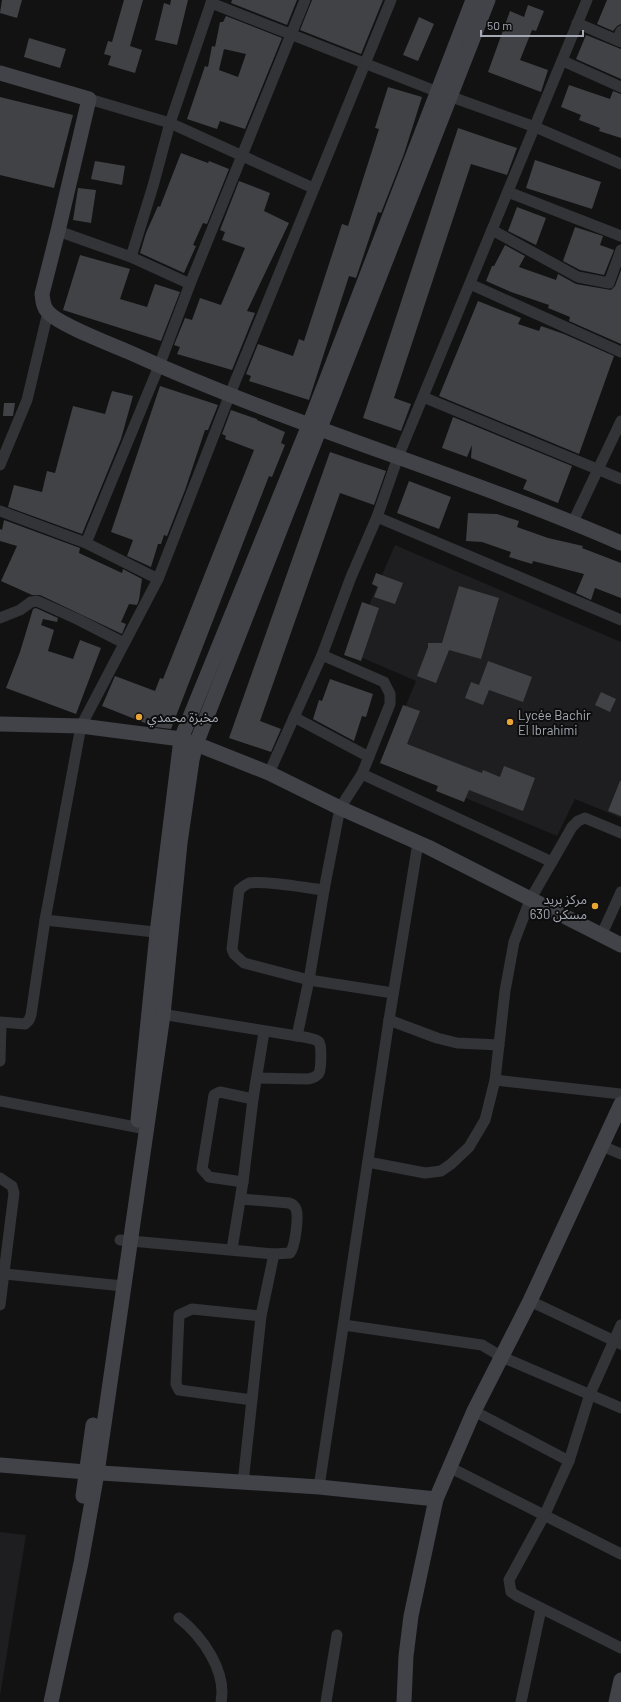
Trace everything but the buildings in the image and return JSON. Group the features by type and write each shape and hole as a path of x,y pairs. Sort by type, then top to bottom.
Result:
{"street":[{"path":"86,543 159,366 190,284 305,0"},
{"path":"0,1061 2,1042 1,1023 25,1024 30,1018 45,920 81,726 158,579 230,394 391,0"},
{"path":"164,933 180,843 192,760 196,744 315,428 444,94 474,0"},
{"path":"444,94 488,0"},
{"path":"269,773 322,655 351,577 377,517 398,457 587,0"},
{"path":"132,257 170,123 212,2 444,94 535,127 621,164"},
{"path":"577,23 620,38"},
{"path":"563,61 621,87"},
{"path":"0,73 170,123 313,188"},
{"path":"89,99 42,294 43,304 48,312 74,328 159,366 315,428 573,522 621,543"},
{"path":"508,192 621,236"},
{"path":"492,230 578,277 609,283 621,250"},
{"path":"58,231 132,257 190,284"},
{"path":"470,284 621,352"},
{"path":"0,465 27,400 48,312"},
{"path":"423,397 621,479"},
{"path":"573,522 621,421"},
{"path":"52,1698 81,1563 92,1473 141,1129 156,1013 164,933 180,739 315,428"},
{"path":"0,511 86,543 158,579"},
{"path":"377,517 621,620"},
{"path":"0,618 37,601 77,618 124,643"},
{"path":"297,1036 309,980 324,890 340,808 362,774 390,704 388,688 384,682 322,655"},
{"path":"294,717 369,757"},
{"path":"0,724 81,726 180,739 196,744 269,773 340,808 418,843 621,945"},
{"path":"362,774 552,862"},
{"path":"368,1162 396,1169 425,1173 441,1171 469,1147 485,1120 495,1080 505,991 514,942 530,900 572,828 578,821 585,818 621,833"},
{"path":"319,1487 393,993 418,843"},
{"path":"324,890 264,883 250,883 243,886 239,890 232,948 234,954 244,963 309,980 393,993"},
{"path":"601,936 621,892"},
{"path":"45,920 164,933"},
{"path":"156,1013 318,1040 321,1045 318,1075 308,1079 257,1078"},
{"path":"389,1020 437,1038 457,1043 499,1045"},
{"path":"232,1249 241,1199 253,1098 264,1032"},
{"path":"495,1080 621,1094"},
{"path":"243,1182 209,1177 202,1170 214,1095 220,1092 253,1098"},
{"path":"0,1101 141,1129"},
{"path":"403,1701 406,1656 411,1616 436,1499 474,1411 530,1301 621,1104"},
{"path":"602,1146 621,1154"},
{"path":"0,1178 12,1186 14,1193 0,1305"},
{"path":"125,1240 274,1254 287,1254 293,1250 295,1246 296,1208 289,1203 241,1199"},
{"path":"243,1483 261,1316 274,1254"},
{"path":"5,1274 119,1286"},
{"path":"530,1301 617,1342"},
{"path":"252,1400 179,1390 176,1384 179,1315 192,1309 261,1316"},
{"path":"344,1325 476,1344 490,1348 502,1357 621,1408"},
{"path":"621,1325 617,1342 590,1394 569,1461 545,1514 509,1580 511,1592 541,1609 621,1648"},
{"path":"474,1411 569,1461"},
{"path":"0,1465 92,1473 319,1487 436,1499"},
{"path":"449,1467 545,1514 621,1554"},
{"path":"521,1702 541,1609"},
{"path":"179,1618 192,1628 216,1664 221,1680 221,1702"},
{"path":"326,1702 337,1635"},
{"path":"616,1702 621,1680"}],"shaded area":[{"name":"Lycée Bachir El Ibrahimi","path":"395,545 621,642 621,818 575,799 557,836 382,763 416,681 349,652"},
{"path":"0,1532 26,1535 0,1696"}],"place":[{"name":"مخبزة محمدي","path":"139,717"},
{"name":"Lycée Bachir El Ibrahimi","path":"510,722"},
{"name":"مركز بريد 630 مسكن","path":"595,906"}]}
